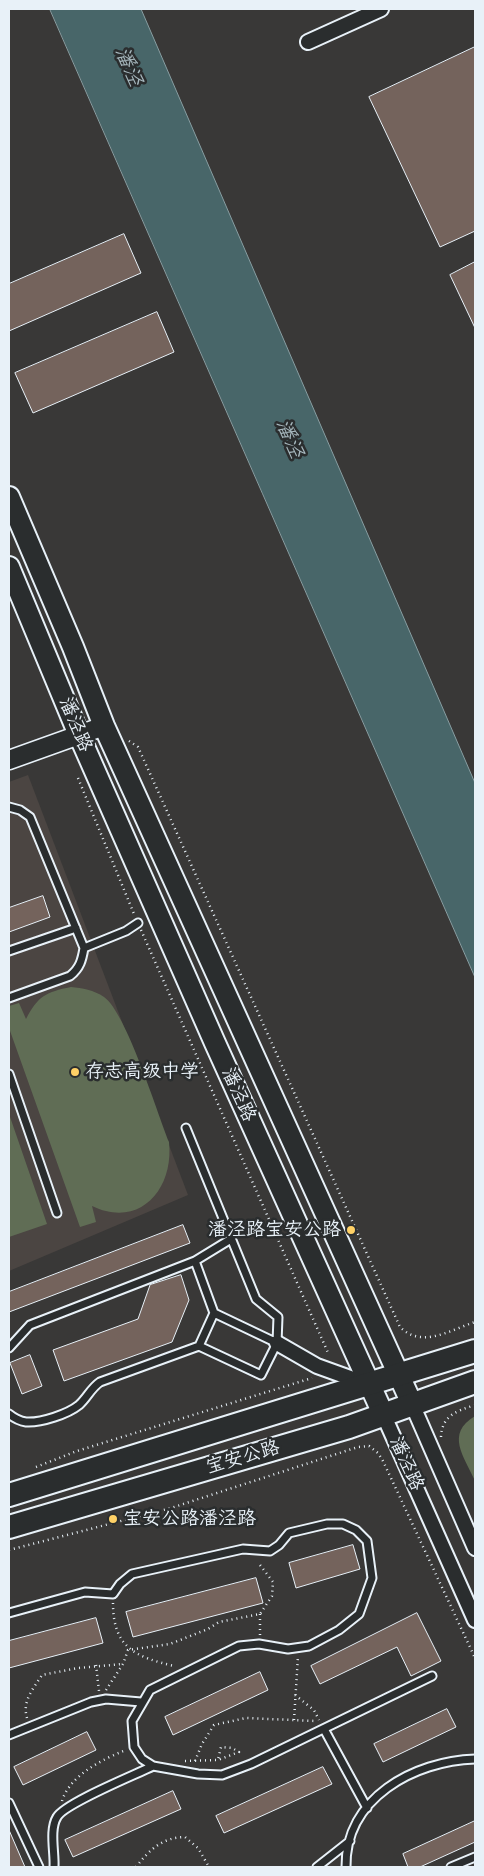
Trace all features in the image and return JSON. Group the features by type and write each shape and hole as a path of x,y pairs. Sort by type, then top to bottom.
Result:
{"main road":[{"name":"潘泾路","path":"9,497 104,726 412,1404"},
{"name":"潘泾路","path":"9,567 79,736 215,1043 384,1416"},
{"name":"宝安公路","path":"9,1495 475,1351"},
{"name":"宝安公路","path":"9,1527 384,1416 475,1382"}],"street":[{"path":"308,42 381,9"},
{"path":"9,760 104,726"},
{"path":"277,1343 317,1366 369,1384"},
{"name":"潘泾路","path":"412,1404 475,1548"},
{"name":"潘泾路","path":"384,1416 475,1620"}],"lane":[{"path":"9,807 20,810 30,817 84,948 78,970 70,976 9,998"},
{"path":"84,948 126,931 138,922"},
{"path":"9,951 76,928"},
{"path":"9,1074 57,1213"},
{"path":"186,1128 256,1299 278,1317 277,1343 261,1375 198,1346"},
{"path":"9,1348 20,1333 37,1322 195,1261 231,1240"},
{"path":"195,1261 214,1313 277,1343"},
{"path":"9,1414 16,1420 38,1422 70,1410 80,1404 92,1387 100,1382 198,1346 214,1313"},
{"path":"9,1613 85,1592 113,1594 120,1584 132,1574 244,1549 270,1551 279,1545 289,1533 327,1524 343,1524 356,1530 367,1541 372,1578 359,1614 339,1630 309,1646 288,1649 259,1644 239,1646 150,1690 141,1702 132,1721 134,1747 142,1759 153,1766 198,1774 222,1775 251,1764 432,1676"},
{"path":"9,1735 100,1700 141,1702"},
{"path":"324,1728 367,1808"},
{"path":"346,1867 350,1841 359,1816 396,1780 414,1771 458,1760 475,1759"},
{"path":"54,1867 53,1829 57,1816 71,1806 153,1766"},
{"path":"9,1803 39,1867"},
{"path":"317,1867 350,1841"},
{"path":"451,1867 475,1856"}],"path":[{"name":"潘泾路","path":"104,726 138,747 400,1326 408,1335 416,1338 430,1337 475,1322"},
{"name":"潘泾路","path":"75,770 138,922 329,1356"},
{"path":"30,1469 77,1451 318,1376"},
{"path":"441,1437 446,1418 454,1412 475,1405"},
{"name":"宝安公路","path":"9,1550 171,1508 358,1447 369,1446 383,1461"},
{"name":"潘泾路","path":"383,1461 475,1658"},
{"path":"259,1550 260,1565 273,1582 272,1596 260,1614 259,1644"},
{"path":"113,1594 113,1612 117,1633 128,1650 150,1660 189,1670"},
{"path":"128,1650 170,1644 208,1629 219,1622 260,1614"},
{"path":"294,1720 298,1647"},
{"path":"100,1700 123,1664 128,1650"},
{"path":"30,1726 25,1711 28,1697 42,1676 96,1665 123,1664"},
{"path":"96,1665 100,1700"},
{"path":"195,1761 202,1744 214,1726 246,1718 320,1722 314,1710 295,1694"},
{"path":"57,1816 63,1796 74,1782 103,1759 134,1747"},
{"path":"180,1760 218,1760 239,1752 232,1748 221,1747 218,1760"},
{"path":"136,1867 156,1845 172,1837 185,1837 198,1848 209,1867"}],"shaded area":[{"name":"存志高级中学","path":"28,775 188,1195 9,1271 9,782"}],"green space":[{"path":"71,987 96,993 104,997 113,1006 131,1042 169,1142 169,1159 166,1175 159,1189 150,1200 139,1208 125,1212 109,1212 92,1206 96,1222 80,1227 9,1028 9,1006 19,1003 26,1019 35,1005 44,996"},
{"path":"9,1114 47,1224 9,1237"},
{"path":"475,1416 475,1481 462,1454 459,1438 461,1430 466,1423"}],"water":[{"name":"潘泾","path":"50,9 141,9 475,783 475,977"}],"building":[{"path":"475,47 475,231 440,247 369,97"},
{"path":"124,234 141,273 9,331 9,284"},
{"path":"475,262 475,328 450,275"},
{"path":"157,312 174,352 33,413 15,373"},
{"path":"43,896 50,917 9,932 9,908"},
{"path":"183,1225 190,1243 9,1312 9,1292"},
{"path":"181,1275 189,1300 172,1342 64,1381 53,1350 138,1319 150,1285"},
{"path":"30,1355 42,1386 22,1394 10,1363"},
{"path":"353,1545 360,1569 296,1588 289,1563"},
{"path":"256,1578 263,1603 133,1637 126,1612"},
{"path":"417,1613 441,1661 411,1676 397,1647 320,1684 311,1666"},
{"path":"96,1618 103,1643 9,1668 9,1641"},
{"path":"260,1672 268,1690 173,1735 165,1717"},
{"path":"447,1709 456,1727 383,1762 374,1744"},
{"path":"87,1732 96,1750 23,1785 14,1767"},
{"path":"323,1767 332,1784 224,1833 216,1816"},
{"path":"173,1791 181,1809 73,1857 65,1840"},
{"path":"475,1821 475,1842 420,1867 408,1867 403,1854"},
{"path":"9,1830 25,1867 9,1867"}],"place":[{"name":"存志高级中学","path":"75,1072"},
{"name":"潘泾路宝安公路","path":"351,1230"},
{"name":"宝安公路潘泾路","path":"113,1519"}]}
